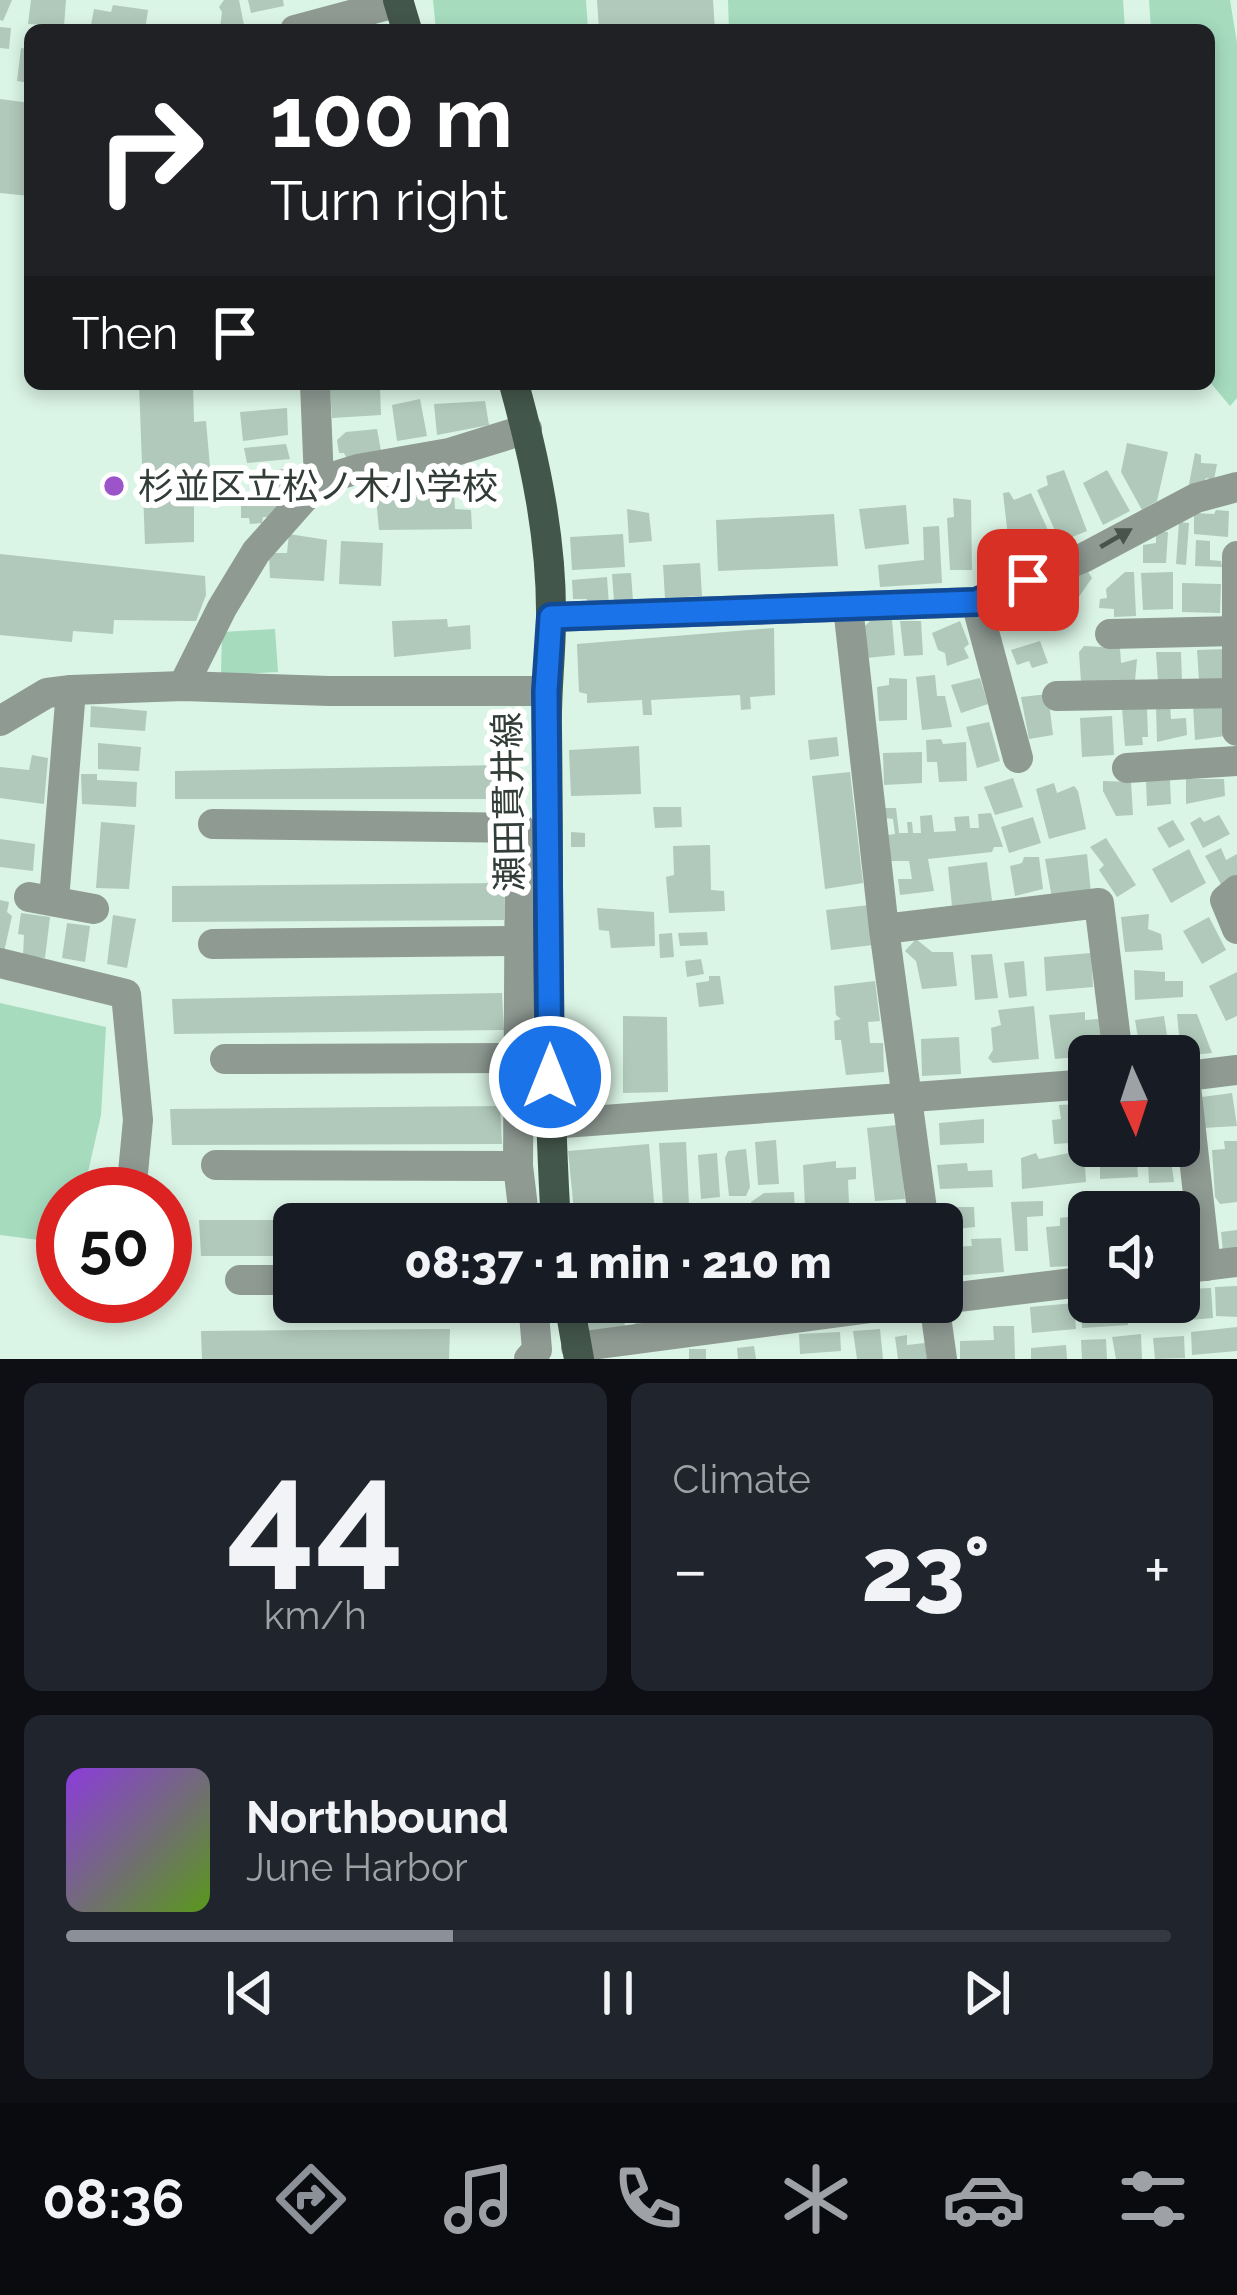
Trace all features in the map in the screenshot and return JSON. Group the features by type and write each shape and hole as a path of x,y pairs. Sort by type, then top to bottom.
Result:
{"main road":[{"name":"瀬田貫井線","path":"516,390 545,529 551,617 546,691 555,1203"},
{"path":"573,1323 578,1353"}],"street":[{"path":"329,24 402,11"},
{"path":"316,390 319,482"},
{"path":"184,686 256,552 319,482 358,469 449,453 527,429"},
{"path":"551,617 976,602 1083,558 1196,498 1237,487"},
{"path":"1237,556 1237,731"},
{"path":"976,602 1018,758"},
{"path":"848,607 921,1203"},
{"path":"1110,634 1235,631"},
{"path":"0,721 47,693 71,690 184,686 329,692 546,691"},
{"path":"71,690 41,899 94,909"},
{"path":"1057,696 1235,693"},
{"path":"1127,768 1237,761"},
{"path":"214,824 520,828 518,1166 522,1203"},
{"path":"1237,890 1225,900 1237,928"},
{"path":"884,929 1099,903 1115,1035"},
{"path":"213,944 520,941"},
{"path":"0,963 126,994 138,1120 134,1167"},
{"path":"225,1059 519,1058"},
{"path":"1200,1075 1237,1070"},
{"path":"550,1124 1068,1086"},
{"path":"216,1165 518,1166"},
{"path":"1194,1167 1207,1266"},
{"path":"240,1280 273,1280"},
{"path":"963,1297 1068,1283"},
{"path":"529,1359 537,1350 535,1323"},
{"path":"578,1353 777,1323"},
{"path":"940,1323 942,1359"}],"green space":[{"path":"433,0 586,0 588,24 435,24"},
{"path":"728,0 1123,0 1125,24 729,24"},
{"path":"1149,0 1230,0 1237,43 1237,398 1230,406 1215,388 1215,24 1151,24"},
{"path":"275,629 278,672 221,675 222,632"},
{"path":"0,1003 106,1027 101,1115 89,1167 36,1167 36,1240 0,1235"}],"building":[{"path":"0,0 12,0 3,21 0,20"},
{"path":"31,0 66,0 64,24 28,24"},
{"path":"224,0 239,0 244,24 220,24 219,7"},
{"path":"248,0 283,0 284,6 251,13"},
{"path":"597,0 713,0 715,24 599,24"},
{"path":"113,5 148,10 146,24 91,24 94,9 111,12"},
{"path":"0,27 11,28 9,49 0,48"},
{"path":"21,48 24,48 24,82 17,81"},
{"path":"0,99 24,102 24,195 0,193"},
{"path":"139,390 193,390 194,422 206,421 213,501 194,502 194,542 145,544"},
{"path":"330,390 380,390 381,415 332,418"},
{"path":"420,399 427,436 397,441 392,405"},
{"path":"485,401 489,425 437,435 434,404"},
{"path":"287,408 288,435 243,441 240,412"},
{"path":"377,429 381,451 347,459 339,453 337,440 346,432"},
{"path":"1127,443 1168,452 1157,501 1142,510 1121,472"},
{"path":"286,444 290,459 247,463 244,448"},
{"path":"1195,453 1201,455 1201,463 1217,464 1214,480 1189,484"},
{"path":"293,468 295,483 282,483 282,488 248,485 246,473"},
{"path":"1064,470 1087,531 1060,542 1037,490 1048,485 1046,476"},
{"path":"1107,470 1130,511 1103,525 1083,483"},
{"path":"440,476 442,490 454,490 455,509 471,510 472,529 379,530 375,487 409,485 409,479"},
{"path":"1009,492 1014,500 1031,493 1058,552 1040,561 1027,538 1009,545 1003,493"},
{"path":"241,493 277,495 282,502 262,523 250,524 249,518 241,518"},
{"path":"953,498 971,500 972,570 950,570 947,518 954,517"},
{"path":"906,505 909,544 865,549 859,509"},
{"path":"627,509 649,513 652,541 629,543"},
{"path":"1229,511 1228,537 1194,534 1194,513 1214,514"},
{"path":"834,514 838,566 718,571 716,520"},
{"path":"1179,522 1189,523 1186,565 1176,564"},
{"path":"939,526 942,583 880,587 878,565 924,560 923,527"},
{"path":"1156,532 1168,532 1166,563 1143,563 1143,545 1156,543"},
{"path":"289,534 327,540 324,581 270,578 269,553 287,553"},
{"path":"623,534 625,567 572,570 570,537"},
{"path":"1196,540 1210,541 1210,560 1221,561 1222,567 1195,566"},
{"path":"341,541 383,543 381,586 339,584"},
{"path":"1024,548 1032,565 1011,574 1010,554"},
{"path":"0,554 205,576 206,595 196,621 114,620 113,634 73,631 72,642 0,635"},
{"path":"700,563 702,596 665,598 663,565"},
{"path":"1086,569 1092,578 1067,614 1054,588"},
{"path":"1125,572 1134,572 1136,616 1114,617 1114,609 1099,608 1100,599 1107,598 1106,589"},
{"path":"1173,572 1173,609 1143,610 1141,573"},
{"path":"631,573 633,601 614,601 612,574"},
{"path":"607,577 609,605 587,607 587,599 573,599 572,580"},
{"path":"1182,583 1221,584 1220,613 1182,612"},
{"path":"447,619 448,627 470,625 471,649 394,657 392,621"},
{"path":"892,620 895,655 867,658 864,627 870,621"},
{"path":"900,621 921,621 923,655 904,656"},
{"path":"960,621 969,658 947,666 932,633"},
{"path":"774,628 775,695 750,697 751,709 741,710 740,695 651,700 652,715 643,715 642,700 587,703 587,694 579,692 577,644"},
{"path":"1040,641 1048,663 1032,668 1029,661 1017,665 1011,650"},
{"path":"1084,646 1120,648 1121,663 1137,659 1135,681 1081,682 1079,652"},
{"path":"1225,649 1227,679 1199,680 1197,650"},
{"path":"1156,652 1181,652 1182,681 1158,682"},
{"path":"935,675 937,696 945,696 952,727 922,730 916,677"},
{"path":"889,678 907,679 907,720 879,721 877,687 889,685"},
{"path":"980,678 988,704 961,713 951,685"},
{"path":"1048,694 1053,735 1029,739 1021,697"},
{"path":"1170,704 1171,719 1186,718 1187,735 1157,742 1156,706"},
{"path":"1223,704 1225,736 1195,740 1193,705"},
{"path":"91,706 147,711 145,731 90,727"},
{"path":"1147,707 1148,737 1142,737 1143,745 1125,746 1122,708"},
{"path":"1112,716 1114,755 1082,757 1080,718"},
{"path":"989,722 1000,761 977,768 966,727"},
{"path":"837,737 839,756 810,760 808,740"},
{"path":"941,739 943,744 966,742 967,781 939,782 937,762 927,762 926,740"},
{"path":"98,743 141,747 139,771 98,769"},
{"path":"639,746 641,794 571,796 569,750"},
{"path":"922,752 922,783 884,785 883,753"},
{"path":"32,755 48,758 44,804 0,798 0,767 29,770"},
{"path":"504,765 505,799 175,799 175,771"},
{"path":"850,772 863,883 825,889 812,776"},
{"path":"81,774 97,774 97,780 137,782 136,807 82,804"},
{"path":"1013,778 1023,807 995,815 984,787"},
{"path":"1186,779 1224,779 1225,796 1186,804"},
{"path":"1170,780 1171,804 1147,806 1146,781"},
{"path":"1103,781 1131,782 1133,815 1116,816"},
{"path":"1054,783 1057,793 1074,786 1078,791 1086,829 1049,839 1036,789"},
{"path":"653,807 681,807 682,827 655,828"},
{"path":"884,808 896,808 899,833 908,833 907,822 912,822 913,833 921,833 920,816 932,815 934,832 956,831 954,817 969,816 970,828 979,828 978,814 991,813 1003,847 928,859 934,891 900,895 898,879 912,879 909,861 891,861 888,835 895,834 893,819 885,818"},
{"path":"1219,815 1230,834 1203,848 1190,823"},
{"path":"1033,817 1041,843 1009,853 1001,827"},
{"path":"1173,820 1185,840 1169,848 1157,828"},
{"path":"101,822 135,825 129,889 96,888"},
{"path":"571,832 585,833 585,847 571,847"},
{"path":"1106,838 1136,885 1117,897 1099,870 1104,865 1090,847"},
{"path":"0,839 35,844 33,871 0,867"},
{"path":"710,845 711,890 724,891 725,911 669,913 666,877 674,875 673,846"},
{"path":"1221,848 1226,860 1237,854 1237,881 1222,886 1205,856"},
{"path":"1189,849 1206,883 1171,903 1152,869"},
{"path":"1087,854 1091,893 1052,898 1045,859"},
{"path":"1024,857 1039,857 1043,889 1015,896 1010,866 1022,863"},
{"path":"987,862 992,901 952,906 948,867"},
{"path":"504,883 504,920 172,922 172,886"},
{"path":"0,900 9,902 7,912 12,916 4,952 0,951"},
{"path":"869,905 873,945 831,950 826,910"},
{"path":"597,908 654,912 655,946 611,948 609,931 599,930"},
{"path":"21,913 50,917 45,958 23,956 24,935 18,934"},
{"path":"1149,914 1148,929 1161,934 1163,950 1125,952 1121,917"},
{"path":"113,915 136,919 127,968 107,964"},
{"path":"1209,917 1226,950 1202,964 1183,931"},
{"path":"67,923 90,926 85,962 62,958"},
{"path":"707,932 708,945 680,946 678,933"},
{"path":"672,933 674,957 660,958 659,934"},
{"path":"916,939 932,952 953,952 957,986 922,989 916,961 905,951"},
{"path":"1091,953 1093,987 1046,991 1044,957"},
{"path":"992,954 998,998 975,1000 971,955"},
{"path":"701,959 704,974 687,977 685,961"},
{"path":"1024,961 1027,996 1009,998 1004,963"},
{"path":"1134,970 1165,972 1165,981 1183,981 1183,997 1135,1000"},
{"path":"1237,972 1237,1016 1226,1021 1209,986"},
{"path":"709,976 720,976 724,1004 699,1007 696,983 709,981"},
{"path":"875,981 880,1021 868,1022 870,1043 883,1043 884,1072 846,1075 841,1040 835,1040 834,1021 841,1019 836,1015 834,986"},
{"path":"502,993 504,1030 174,1034 172,999"},
{"path":"1034,1006 1039,1059 993,1063 988,1058 993,1050 991,1028 1001,1025 998,1010"},
{"path":"1085,1012 1085,1020 1099,1019 1100,1035 1068,1035 1068,1058 1055,1059 1049,1015"},
{"path":"1177,1014 1197,1014 1212,1053 1200,1054 1200,1035 1179,1035"},
{"path":"623,1016 667,1017 668,1092 623,1093"},
{"path":"1164,1016 1167,1035 1138,1035 1135,1020"},
{"path":"959,1037 961,1074 922,1076 921,1039"},
{"path":"1232,1093 1237,1126 1203,1128 1202,1097"},
{"path":"1059,1105 1068,1105 1068,1143 1054,1144 1052,1120 1061,1119"},
{"path":"500,1106 502,1144 172,1145 170,1109"},
{"path":"984,1119 984,1143 940,1145 939,1123"},
{"path":"898,1125 905,1199 875,1201 867,1128"},
{"path":"776,1140 779,1184 758,1185 755,1142"},
{"path":"1224,1141 1237,1141 1237,1202 1220,1204 1215,1197 1212,1150 1225,1149"},
{"path":"686,1142 689,1203 663,1203 659,1143"},
{"path":"649,1144 654,1203 573,1203 568,1151"},
{"path":"746,1149 750,1187 746,1196 729,1196 725,1158 728,1151"},
{"path":"717,1153 720,1197 701,1199 698,1155"},
{"path":"1036,1153 1039,1159 1068,1153 1068,1167 1085,1167 1086,1182 1022,1189 1021,1158"},
{"path":"836,1161 836,1168 856,1167 856,1179 848,1180 849,1203 805,1203 803,1165"},
{"path":"967,1163 968,1171 992,1170 993,1187 940,1189 937,1165"},
{"path":"1100,1167 1137,1167 1138,1177 1100,1179"},
{"path":"1148,1167 1172,1167 1174,1182 1149,1183"},
{"path":"794,1192 795,1203 751,1203 764,1193"},
{"path":"1043,1201 1043,1216 1027,1217 1028,1251 1015,1251 1011,1202"},
{"path":"963,1207 974,1207 975,1227 963,1228"},
{"path":"1068,1217 1068,1266 1050,1267 1046,1227 1060,1226 1060,1218"},
{"path":"199,1220 273,1220 273,1256 201,1256"},
{"path":"1237,1230 1237,1250 1223,1252 1221,1232"},
{"path":"1001,1238 1004,1272 963,1275 963,1246 972,1246 971,1239"},
{"path":"1237,1286 1237,1317 1216,1316 1215,1287"},
{"path":"1200,1288 1211,1288 1213,1318 1200,1319"},
{"path":"1068,1304 1068,1323 1076,1323 1076,1329 1032,1333 1030,1307"},
{"path":"588,1323 625,1326 589,1331"},
{"path":"1082,1323 1128,1323 1128,1325 1082,1328"},
{"path":"993,1326 1014,1326 1015,1359 960,1359 960,1341 994,1340"},
{"path":"1237,1327 1237,1351 1192,1355 1191,1332"},
{"path":"450,1329 449,1359 202,1359 201,1331"},
{"path":"880,1329 883,1359 857,1359 853,1331"},
{"path":"840,1332 841,1351 800,1354 799,1334"},
{"path":"1141,1334 1142,1359 1116,1359 1112,1337"},
{"path":"907,1335 907,1345 925,1343 927,1359 898,1359 895,1337"},
{"path":"1184,1336 1185,1358 1155,1359 1153,1338"},
{"path":"1106,1339 1107,1359 1082,1359 1081,1340"},
{"path":"1066,1345 1067,1359 1031,1359 1031,1348"},
{"path":"754,1346 756,1359 738,1359 737,1348"},
{"path":"689,1349 706,1349 706,1359 689,1359"}],"place":[{"name":"杉並区立松ノ木小学校","path":"114,486"}],"route":[{"path":"550,1077 546,691 551,617 976,602 1028,580"}]}
